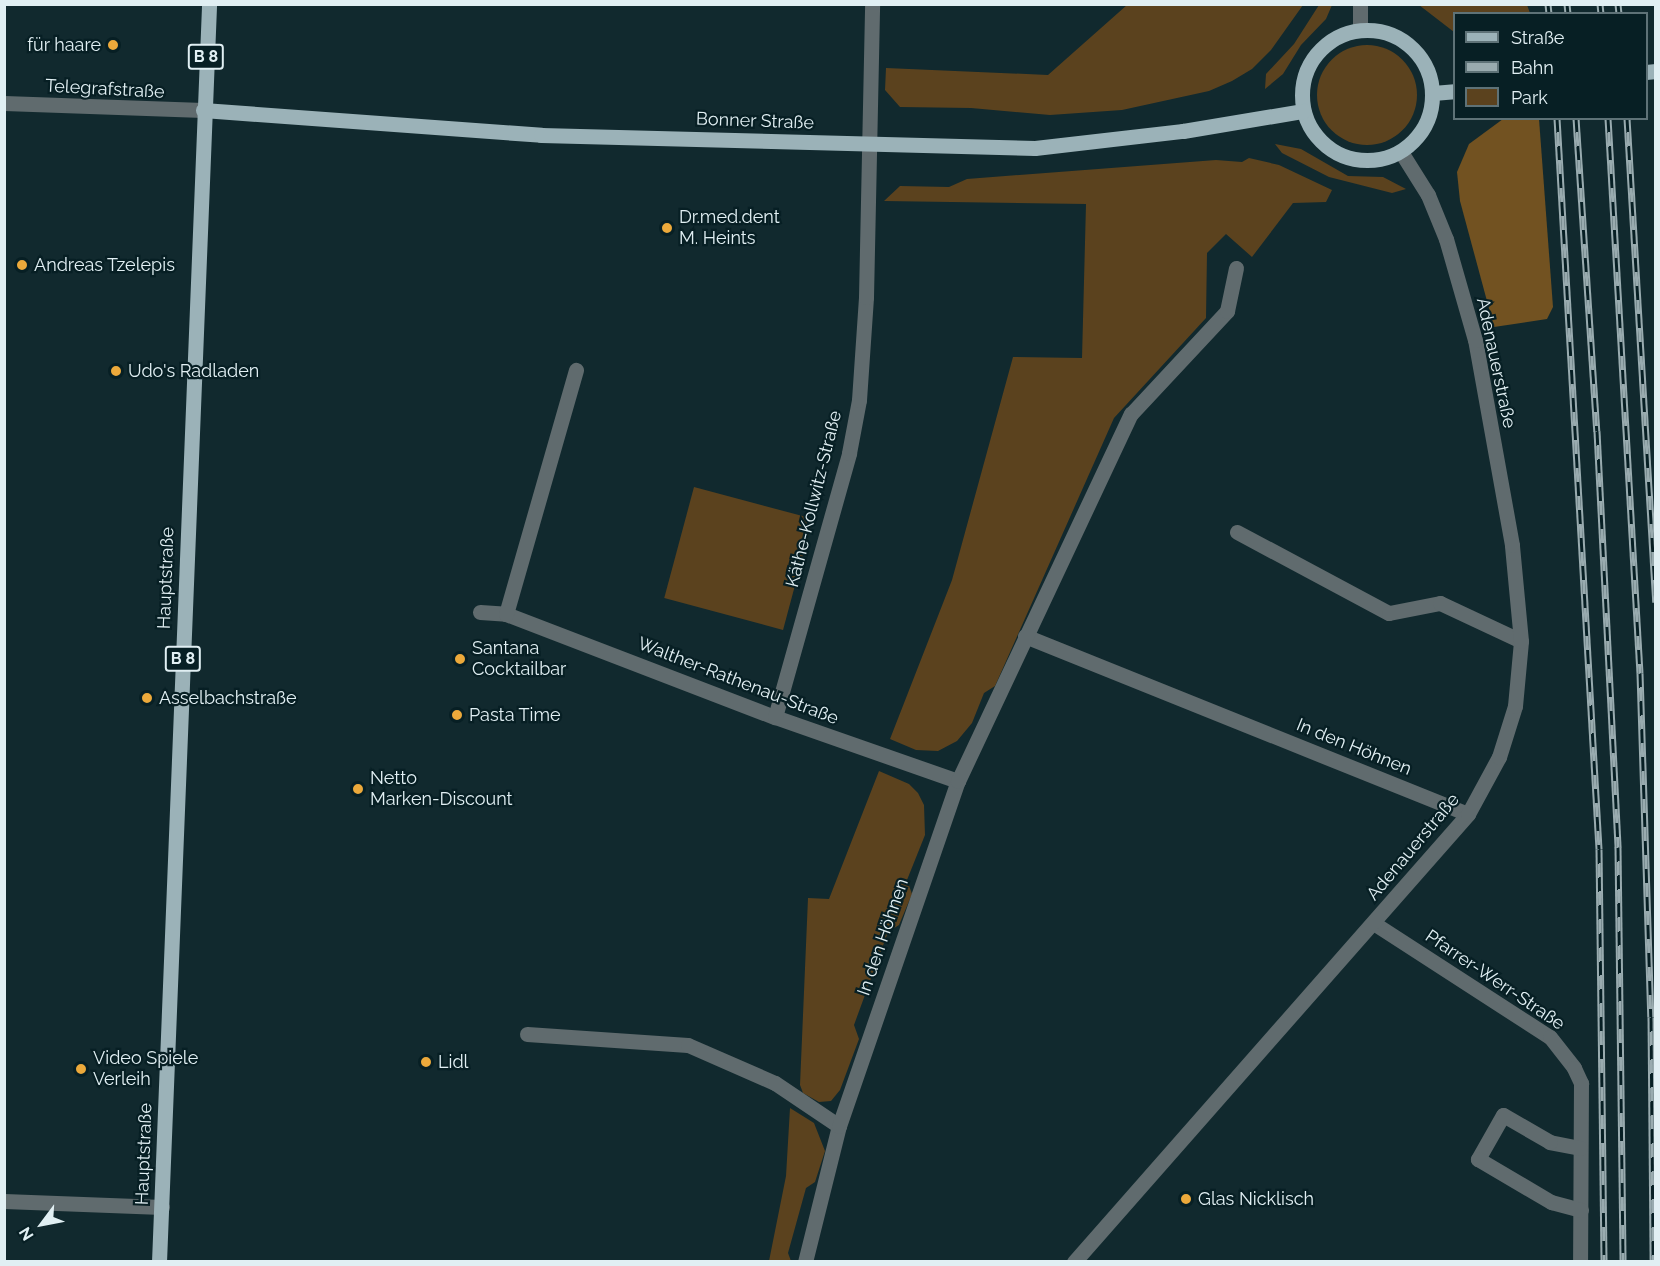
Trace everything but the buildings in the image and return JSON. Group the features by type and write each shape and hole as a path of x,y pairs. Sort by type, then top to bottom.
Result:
{"main road":[{"name":"Hauptstraße","path":"159,1262 209,4"},
{"path":"1360,29 1382,31 1402,39 1418,53 1429,72 1433,93 1430,116 1418,137 1401,152 1378,160 1353,159 1339,153 1314,133 1304,111 1303,79 1314,57 1330,40 1360,29"},
{"path":"1433,93 1453,92"},
{"name":"Bonner Straße","path":"203,110 541,135 1035,148 1183,131 1304,111"}],"street":[{"name":"Käthe-Kollwitz-Straße","path":"775,717 849,453 859,400 866,316 872,4"},
{"path":"1360,4 1360,29"},
{"name":"Telegrafstraße","path":"4,103 203,110"},
{"name":"Adenauerstraße","path":"1074,1262 1375,924 1468,814 1499,757 1515,706 1521,641 1512,545 1474,340 1437,217 1428,195 1401,152"},
{"name":"In den Höhnen","path":"805,1262 839,1126 958,780 1131,414 1227,310 1236,268"},
{"path":"506,614 576,370"},
{"path":"1237,532 1389,613 1440,603 1521,641"},
{"name":"Walther-Rathenau-Straße","path":"480,612 506,614 775,717 958,780"},
{"name":"In den Höhnen","path":"1025,636 1468,814"},
{"name":"Pfarrer-Werr-Straße","path":"1375,924 1550,1037 1574,1068 1581,1083 1580,1262"},
{"path":"528,1034 688,1045 775,1083 839,1126"},
{"path":"1580,1148 1550,1142 1503,1115 1478,1159 1551,1202 1581,1210"},
{"path":"4,1201 162,1208"}],"green space":[{"path":"1127,5 1303,5 1271,50 1252,69 1232,81 1209,91 1122,110 1050,115 971,108 900,107 885,90 886,68 1048,75"},
{"path":"1319,5 1332,5 1326,19 1301,45 1283,74 1265,89 1266,74 1294,44"},
{"path":"1419,5 1527,5 1530,12 1453,12 1453,31"},
{"path":"1367,45 1386,49 1402,60 1413,76 1417,95 1413,114 1402,130 1386,141 1367,145 1348,141 1332,130 1321,114 1317,95 1321,76 1332,60 1348,49"},
{"path":"1275,144 1301,149 1348,176 1383,177 1406,189 1392,193 1329,177 1282,153"},
{"path":"1249,158 1279,165 1332,190 1326,202 1293,203 1252,257 1226,234 1207,253 1206,318 1114,418 995,686 984,693 972,723 957,741 938,751 916,750 890,739 952,580 1013,357 1082,358 1086,204 884,201 900,186 949,187 967,179 1216,160 1242,162"},
{"path":"694,487 813,519 783,630 664,598"},
{"path":"879,771 909,784 918,793 924,805 925,835 907,880 912,894 899,925 888,932 854,1025 859,1039 840,1090 831,1101 819,1102 803,1093 800,1085 808,898 829,899"},
{"path":"790,1108 814,1123 825,1151 815,1182 806,1188 788,1253 791,1261 769,1261 786,1176"}],"shaded area":[{"path":"1502,120 1539,120 1553,307 1547,319 1494,327 1460,201 1457,172 1469,144"}],"railway":[{"path":"1548,4 1549,12"},
{"path":"1567,4 1568,12"},
{"path":"1600,4 1601,12"},
{"path":"1618,4 1619,12"},
{"path":"1557,120 1599,849 1604,1262"},
{"path":"1576,120 1597,431 1618,847 1623,1262"},
{"path":"1608,120 1640,673 1651,1017 1653,1262"},
{"path":"1627,120 1656,602"}],"place":[{"name":"für haare","path":"113,45"},
{"name":"Dr.med.dent M. Heints","path":"667,228"},
{"name":"Andreas Tzelepis","path":"22,265"},
{"name":"Udo's Radladen","path":"116,371"},
{"name":"Santana Cocktailbar","path":"460,659"},
{"name":"Asselbachstraße","path":"147,698"},
{"name":"Pasta Time","path":"457,715"},
{"name":"Netto Marken-Discount","path":"358,789"},
{"name":"Lidl","path":"426,1062"},
{"name":"Video Spiele Verleih","path":"81,1069"},
{"name":"Glas Nicklisch","path":"1186,1199"}]}
